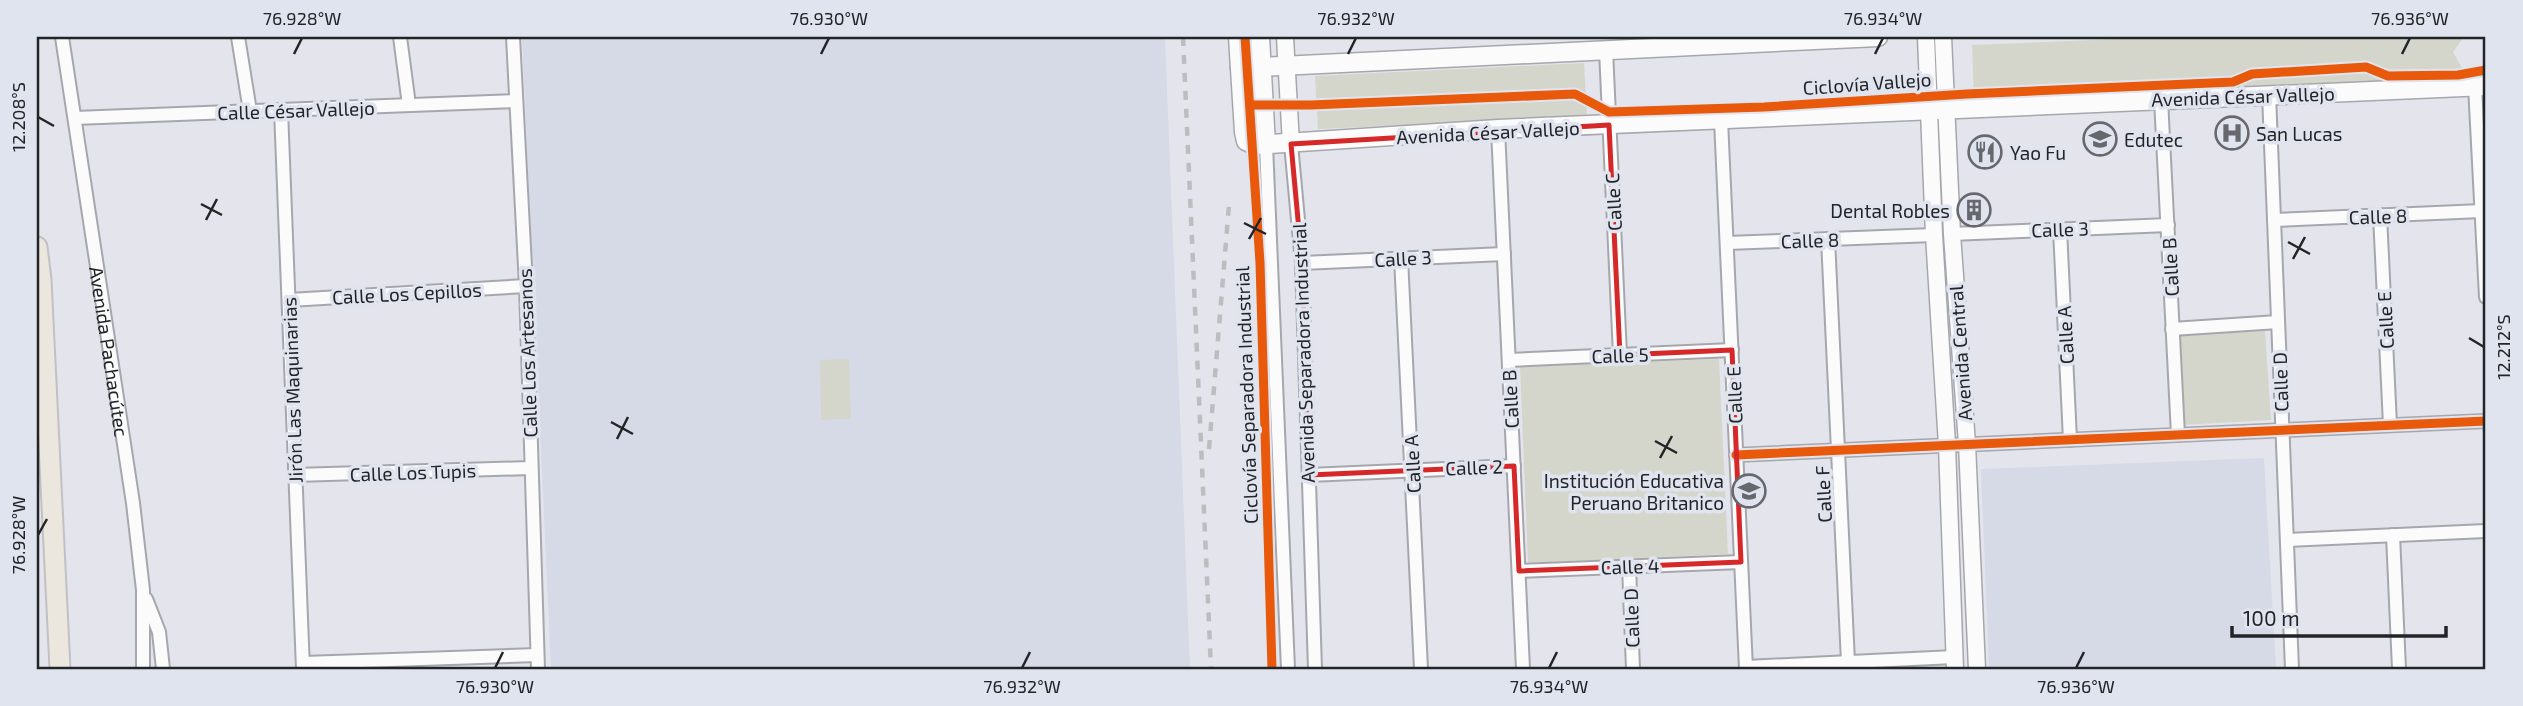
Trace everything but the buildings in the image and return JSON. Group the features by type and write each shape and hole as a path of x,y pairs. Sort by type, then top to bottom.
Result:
{"main road":[{"path":"1238,37 1240,68 1878,37"},
{"name":"Avenida Separadora Industrial","path":"1260,37 1266,145"},
{"name":"Avenida César Vallejo","path":"1240,68 1246,141 1254,145 1498,129 2481,86"},
{"path":"37,247 41,280 46,536 60,669"}],"street":[{"name":"Avenida Pachacútec","path":"62,37 133,503 143,590 143,669"},
{"path":"239,37 250,111"},
{"path":"400,37 409,105"},
{"name":"Calle Los Artesanos","path":"513,37 526,286 538,669"},
{"name":"Avenida Separadora Industrial","path":"1285,37 1302,263 1315,669"},
{"name":"Avenida Central","path":"1926,37 1938,108 1952,234 1967,444 1977,669"},
{"name":"Avenida Central","path":"1943,37 1934,234 1947,445 1954,663"},
{"name":"Calle C","path":"1606,50 1620,355"},
{"path":"2481,86 2486,297"},
{"name":"Calle D","path":"2269,94 2292,669"},
{"name":"Calle B","path":"2161,99 2178,435"},
{"name":"Calle César Vallejo","path":"75,118 516,101"},
{"name":"Jirón Las Maquinarias","path":"281,110 303,666"},
{"name":"Calle E","path":"1721,120 1746,668"},
{"name":"Calle B","path":"1498,129 1523,669"},
{"name":"Avenida Separadora Industrial","path":"1266,145 1288,669"},
{"name":"Calle 8","path":"2274,220 2482,211"},
{"name":"Calle E","path":"2380,215 2390,425"},
{"name":"Calle 3","path":"1952,234 2168,225"},
{"name":"Calle A","path":"2060,229 2070,440"},
{"name":"Calle 8","path":"1727,243 1934,234"},
{"name":"Calle F","path":"1828,239 1848,662"},
{"name":"Calle 3","path":"1302,263 1504,254"},
{"name":"Calle A","path":"1401,258 1421,669"},
{"name":"Calle Los Cepillos","path":"289,300 526,286"},
{"path":"2172,329 2278,322"},
{"name":"Calle 5","path":"1508,360 1732,350"},
{"path":"1736,455 2486,421"},
{"name":"Calle 2","path":"1309,475 1514,466"},
{"name":"Calle Los Tupis","path":"295,475 530,468"},
{"path":"2287,540 2486,531"},
{"path":"2393,535 2399,669"},
{"name":"Calle 4","path":"1519,571 1741,562"},
{"name":"Calle D","path":"1629,566 1633,669"},
{"path":"143,590 159,632 163,669"},
{"path":"303,666 537,655"},
{"path":"1746,668 1848,662 1954,663"}],"highlighted area":[{"path":"1609,125 1620,355 1732,350 1741,562 1519,571 1514,466 1309,475 1302,263 1291,144"}],"shaded area":[{"path":"522,37 1165,37 1190,669 551,669"},
{"path":"2169,37 2464,37 2453,52 2468,78 1974,98 1972,45"},
{"path":"1584,63 1587,117 1318,129 1315,76"},
{"path":"2265,331 2271,420 2181,425 2176,335"},
{"path":"849,359 851,419 821,420 820,360"},
{"path":"1719,359 1728,554 1528,563 1520,367"},
{"path":"2264,458 2276,669 1989,669 1981,469"}],"railway":[{"path":"1183,37 1211,669"},
{"path":"1209,449 1229,205"}],"cycle path":[{"name":"Ciclovía Separadora Industrial","path":"1245,37 1260,263 1272,669"},
{"name":"Ciclovía Vallejo","path":"1251,105 1575,94 1609,112 1764,107 1967,94 2233,82 2252,74 2366,67 2388,76 2458,75 2486,70"},
{"path":"1736,455 2486,421"}],"place":[{"name":"San Lucas","path":"2232,133"},
{"name":"Edutec","path":"2100,139"},
{"name":"Yao Fu","path":"1985,152"},
{"name":"Dental Robles","path":"1974,210"},
{"name":"Institución Educativa Peruano Britanico","path":"1749,491"}]}
